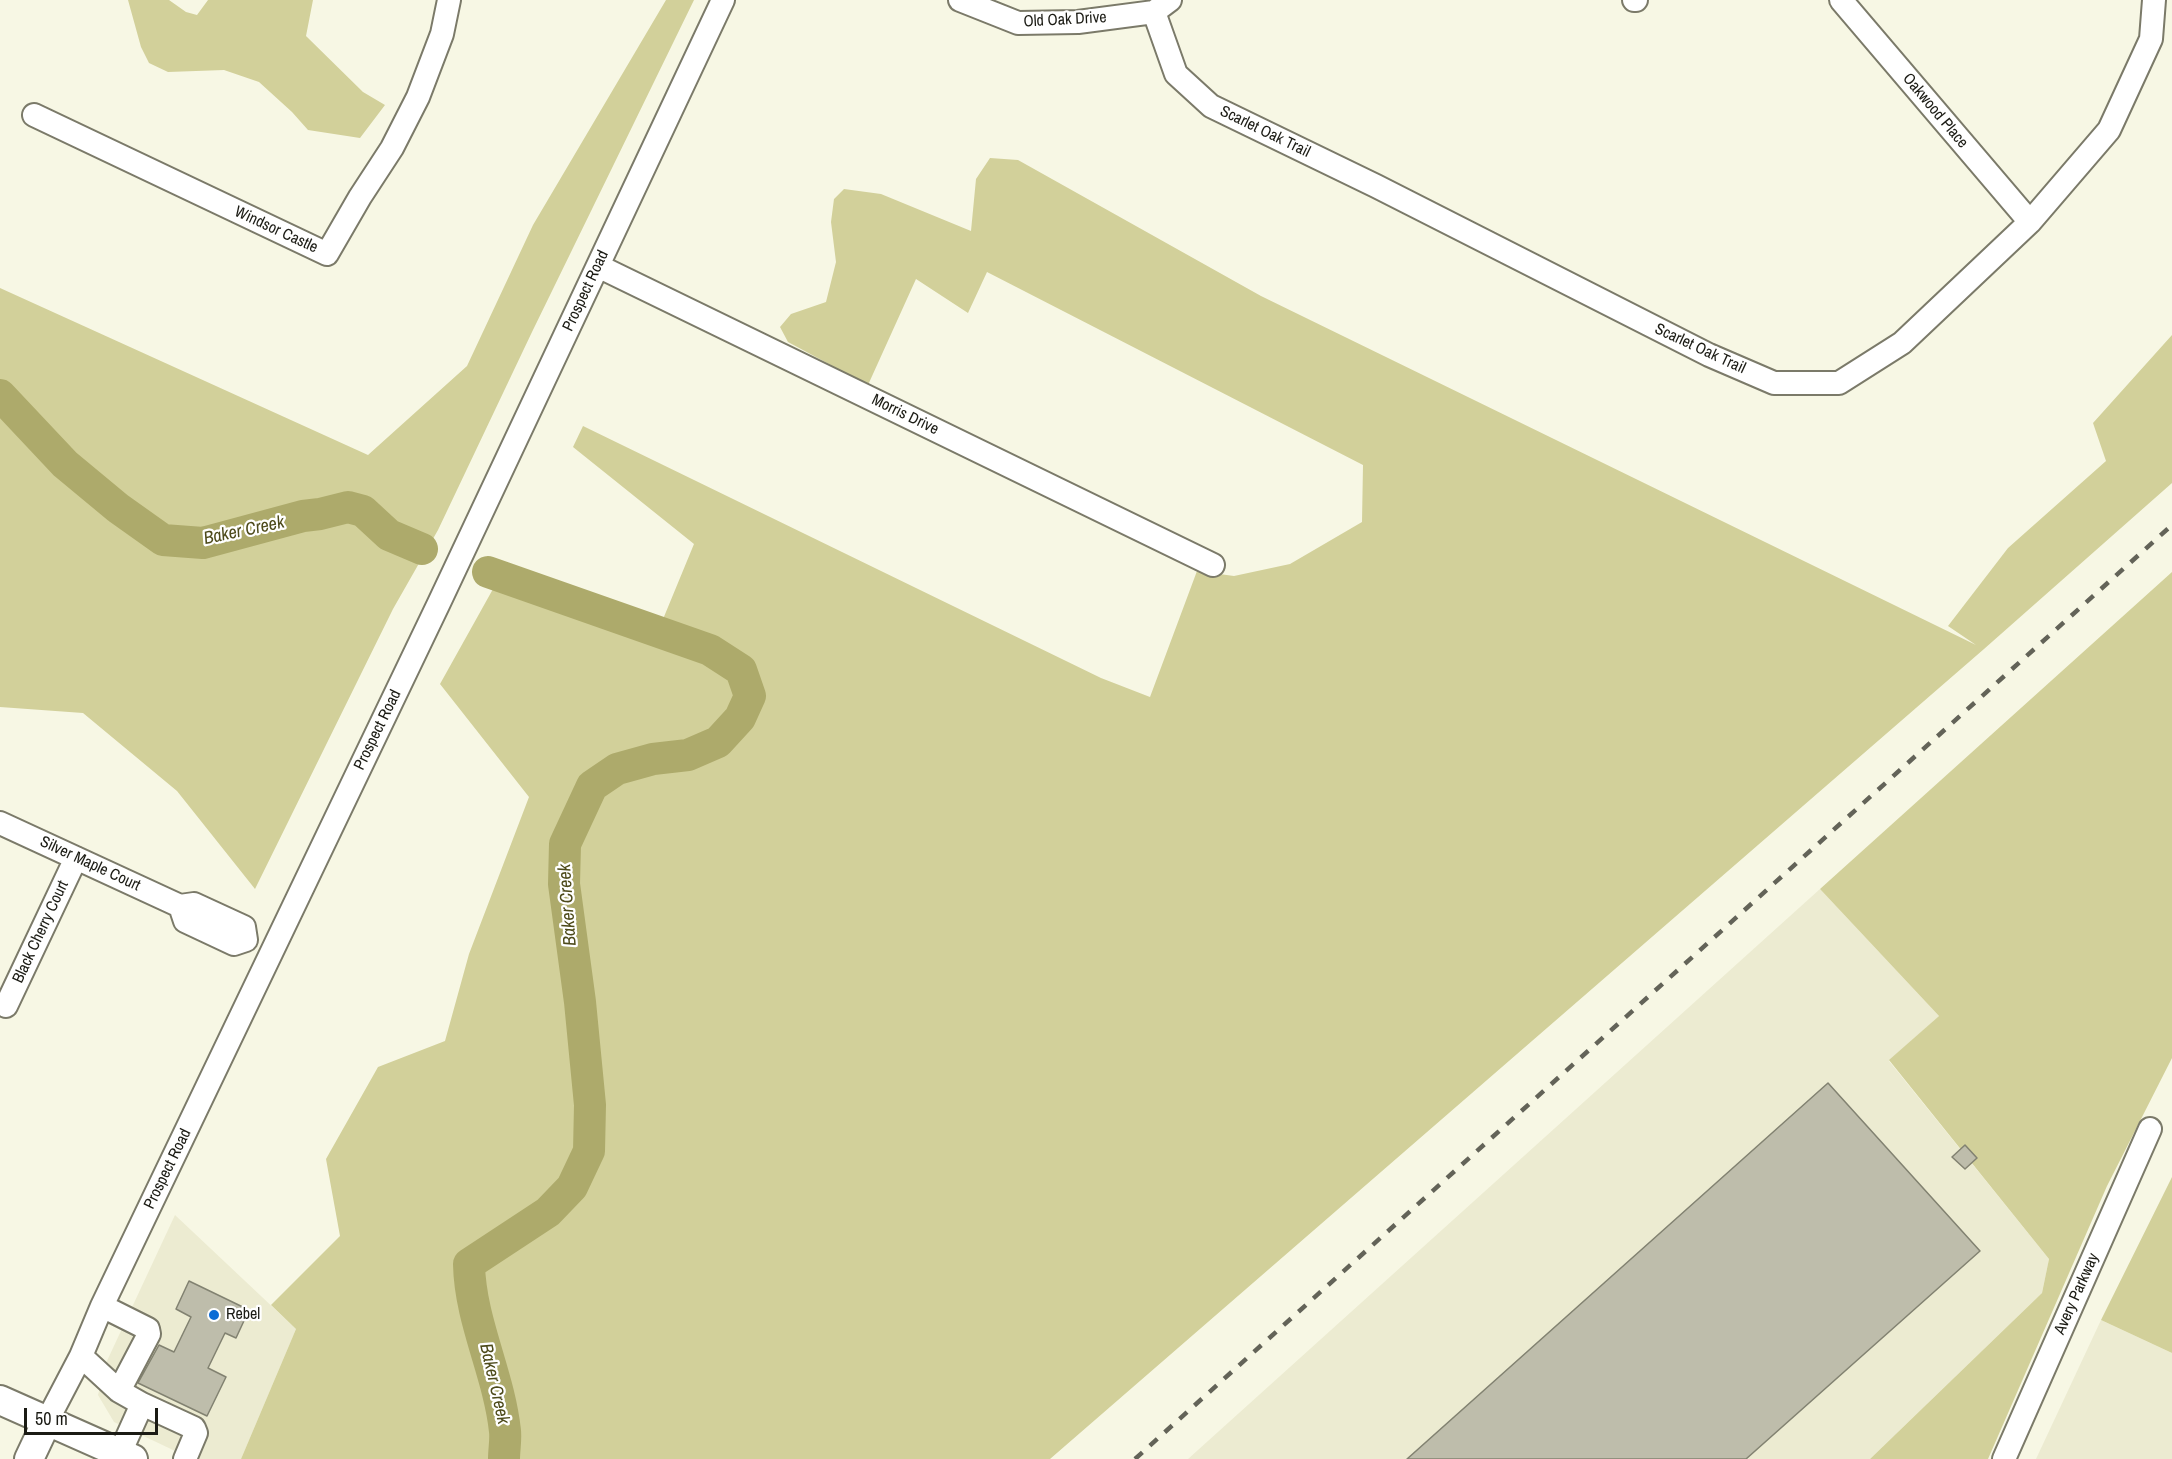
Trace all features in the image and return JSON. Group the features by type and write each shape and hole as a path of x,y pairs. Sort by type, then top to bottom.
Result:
{"main road":[{"path":"0,1400 126,1456"},
{"name":"Prospect Road","path":"29,1459 47,1420"}],"street":[{"name":"Windsor Castle","path":"34,115 327,254 392,148 418,97 442,34 450,0"},
{"name":"Prospect Road","path":"47,1420 81,1356 102,1306 723,0"},
{"name":"Old Oak Drive","path":"960,0 1018,23 1078,22 1162,6"},
{"name":"Oakwood Place","path":"1841,0 2030,222"},
{"name":"Scarlet Oak Trail","path":"1162,6 1176,74 1211,106 1376,186 1709,356 1774,383 1839,383 1902,343 2030,222 2109,130 2151,39 2154,0"},
{"name":"Morris Drive","path":"598,266 1213,565"},
{"name":"Silver Maple Court","path":"0,823 180,906 185,921 234,944 246,940 272,952"},
{"name":"Black Cherry Court","path":"6,1006 76,858"},
{"name":"Avery Parkway","path":"2004,1459 2150,1129"},
{"path":"102,1306 148,1329 149,1334 119,1391"},
{"path":"81,1356 119,1391 194,1428 196,1433 185,1459"},
{"path":"126,1456 142,1404"}],"shaded area":[{"path":"128,0 169,0 186,12 197,15 208,0 313,0 306,36 363,92 385,105 360,138 308,130 259,82 224,70 168,72 149,63 141,47"},
{"path":"666,0 694,0 438,530 393,609 255,889 177,791 83,713 0,707 0,288 368,455 467,366 533,225"},
{"path":"990,158 1018,160 1261,296 1976,645 1948,626 2008,548 2106,461 2093,423 2172,335 2172,483 1984,649 1050,1459 241,1459 296,1329 271,1305 340,1236 326,1159 378,1067 445,1041 469,954 529,797 440,684 493,589 654,641 694,544 573,447 583,426 1101,678 1150,697 1197,571 1234,576 1290,564 1362,522 1363,465 987,272 968,313 916,279 868,385 788,342 780,327 791,314 826,302 836,262 831,222 834,199 844,189 881,194 971,231 976,179"},
{"path":"2172,572 2172,1058 2107,1186 1988,1459 1870,1459 2042,1293 2049,1259 1889,1060 1939,1016 1820,889"},
{"path":"1820,889 1939,1016 1889,1061 2049,1259 2042,1293 1870,1459 1188,1459"},
{"path":"2172,1177 2172,1353 2101,1320"},
{"path":"175,1215 296,1329 241,1459 192,1459 114,1422 98,1395 106,1363"},
{"path":"2101,1320 2172,1353 2172,1459 2036,1459"}],"building":[{"path":"1828,1083 1980,1251 1746,1459 1407,1459"},
{"path":"1965,1145 1977,1158 1965,1169 1952,1157"},
{"path":"189,1281 249,1310 236,1338 225,1333 208,1368 226,1377 207,1416 138,1383 159,1345 174,1352 191,1317 176,1309"}],"waterway":[{"name":"Baker Creek","path":"0,395 65,464 118,508 163,540 203,543 303,516 348,507 363,511 389,535 422,549"},
{"name":"Baker Creek","path":"488,572 710,650 741,670 750,696 740,718 718,742 688,755 653,759 617,769 592,786 565,844 564,884 580,1002 590,1105 589,1151 572,1187 548,1212 469,1264 474,1306 502,1410 505,1434 504,1459"}],"railway":[{"path":"1135,1459 2172,525"}],"place":[{"name":"Rebel","path":"214,1315"}]}
